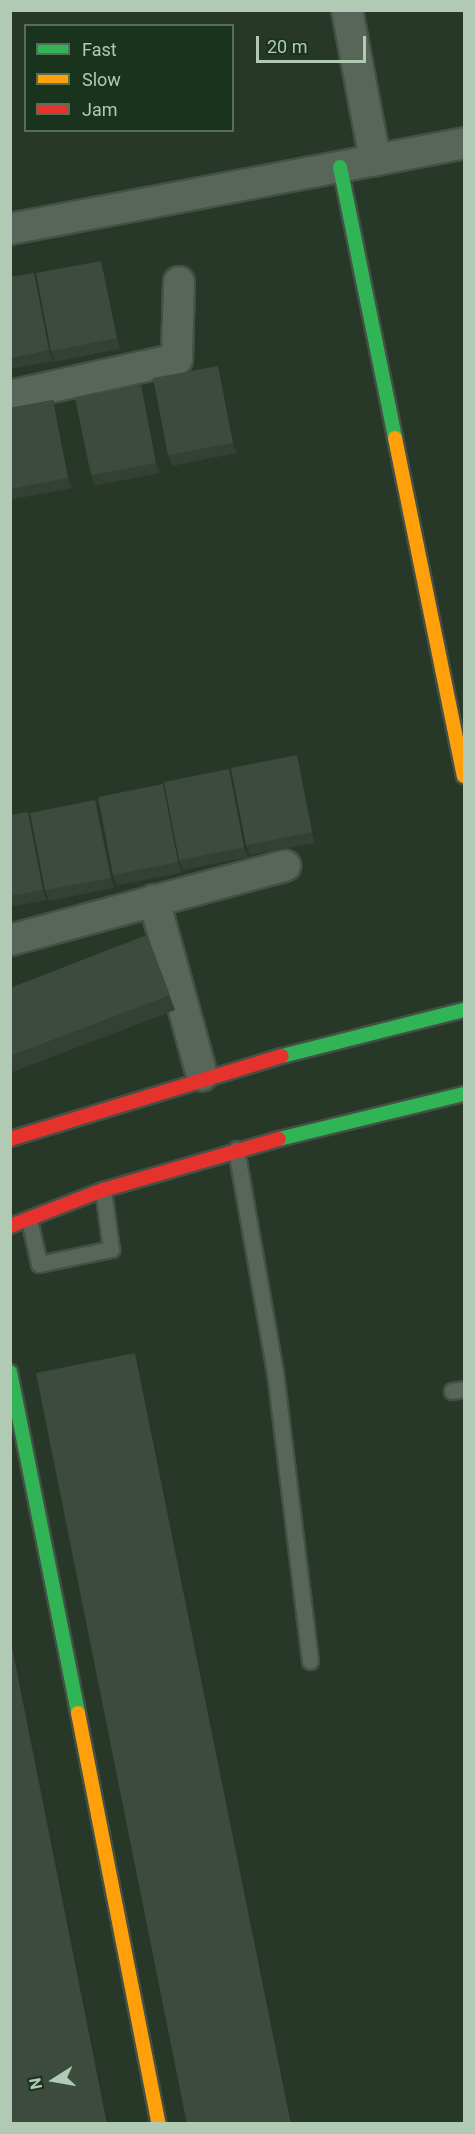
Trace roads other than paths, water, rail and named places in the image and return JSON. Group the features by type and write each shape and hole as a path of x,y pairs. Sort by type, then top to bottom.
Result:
{"street":[{"path":"347,10 375,160"},
{"path":"10,229 465,143"},
{"path":"340,167 465,776"},
{"path":"10,396 177,359 179,282"},
{"path":"10,940 285,866"},
{"path":"154,900 202,1076"},
{"path":"10,1139 202,1076 465,1010"},
{"path":"10,1226 103,1190 236,1149 465,1094"},
{"path":"10,1372 159,2124"}],"lane":[{"path":"236,1149 275,1372 310,1661"},
{"path":"29,1219 39,1264 111,1249 103,1190"}]}
